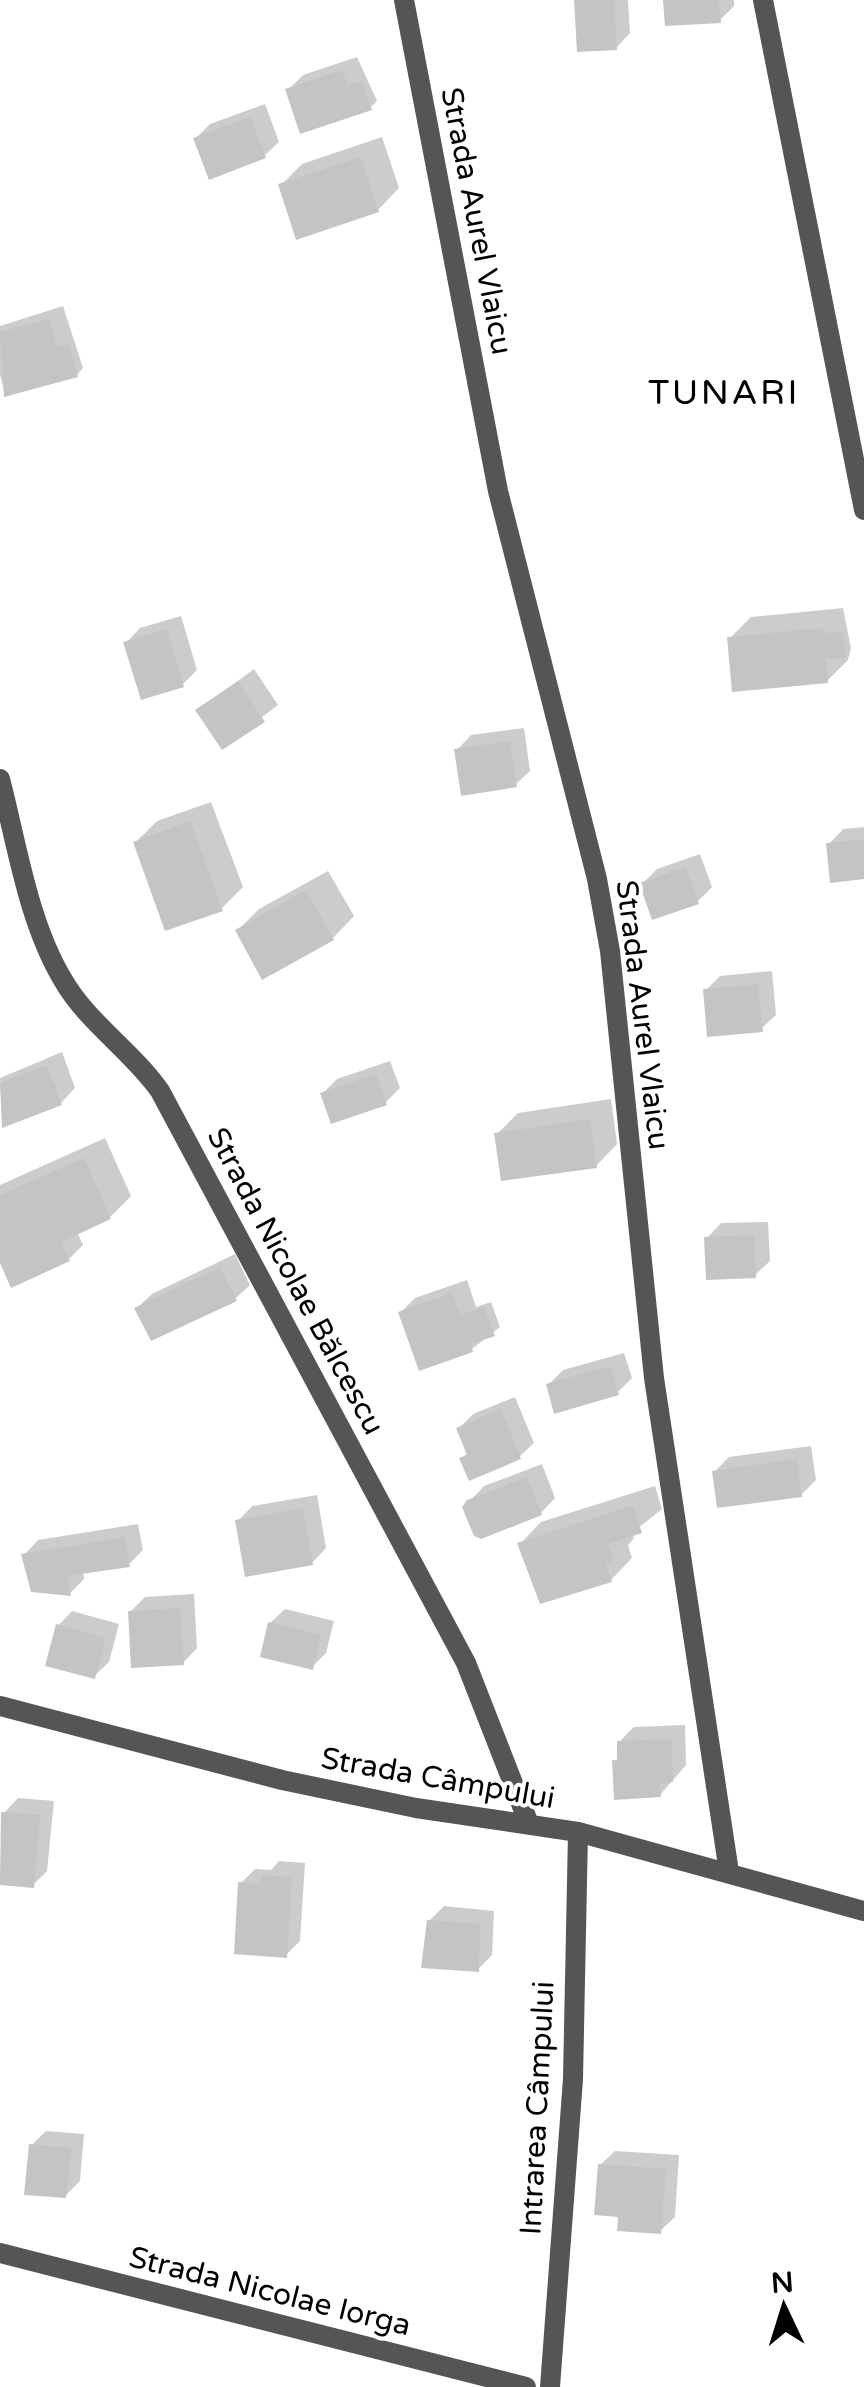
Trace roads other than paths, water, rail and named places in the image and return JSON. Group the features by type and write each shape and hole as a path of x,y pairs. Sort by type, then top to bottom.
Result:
{"street":[{"name":"Strada Aurel Vlaicu","path":"404,0 498,491 597,879 610,951 654,1378 729,1872"},
{"path":"762,0 864,510"},
{"name":"Strada Nicolae Bălcescu","path":"0,780 37,918 63,981 138,1058 160,1091 466,1663 529,1824"},
{"name":"Strada Câmpului","path":"0,1706 282,1780 416,1808 578,1832 864,1911"},
{"name":"Intrarea Câmpului","path":"550,2387 573,2079 578,1832"},
{"name":"Strada Nicolae Iorga","path":"0,2253 526,2387"}],"district":[{"name":"TUNARI","path":"724,392"}]}
